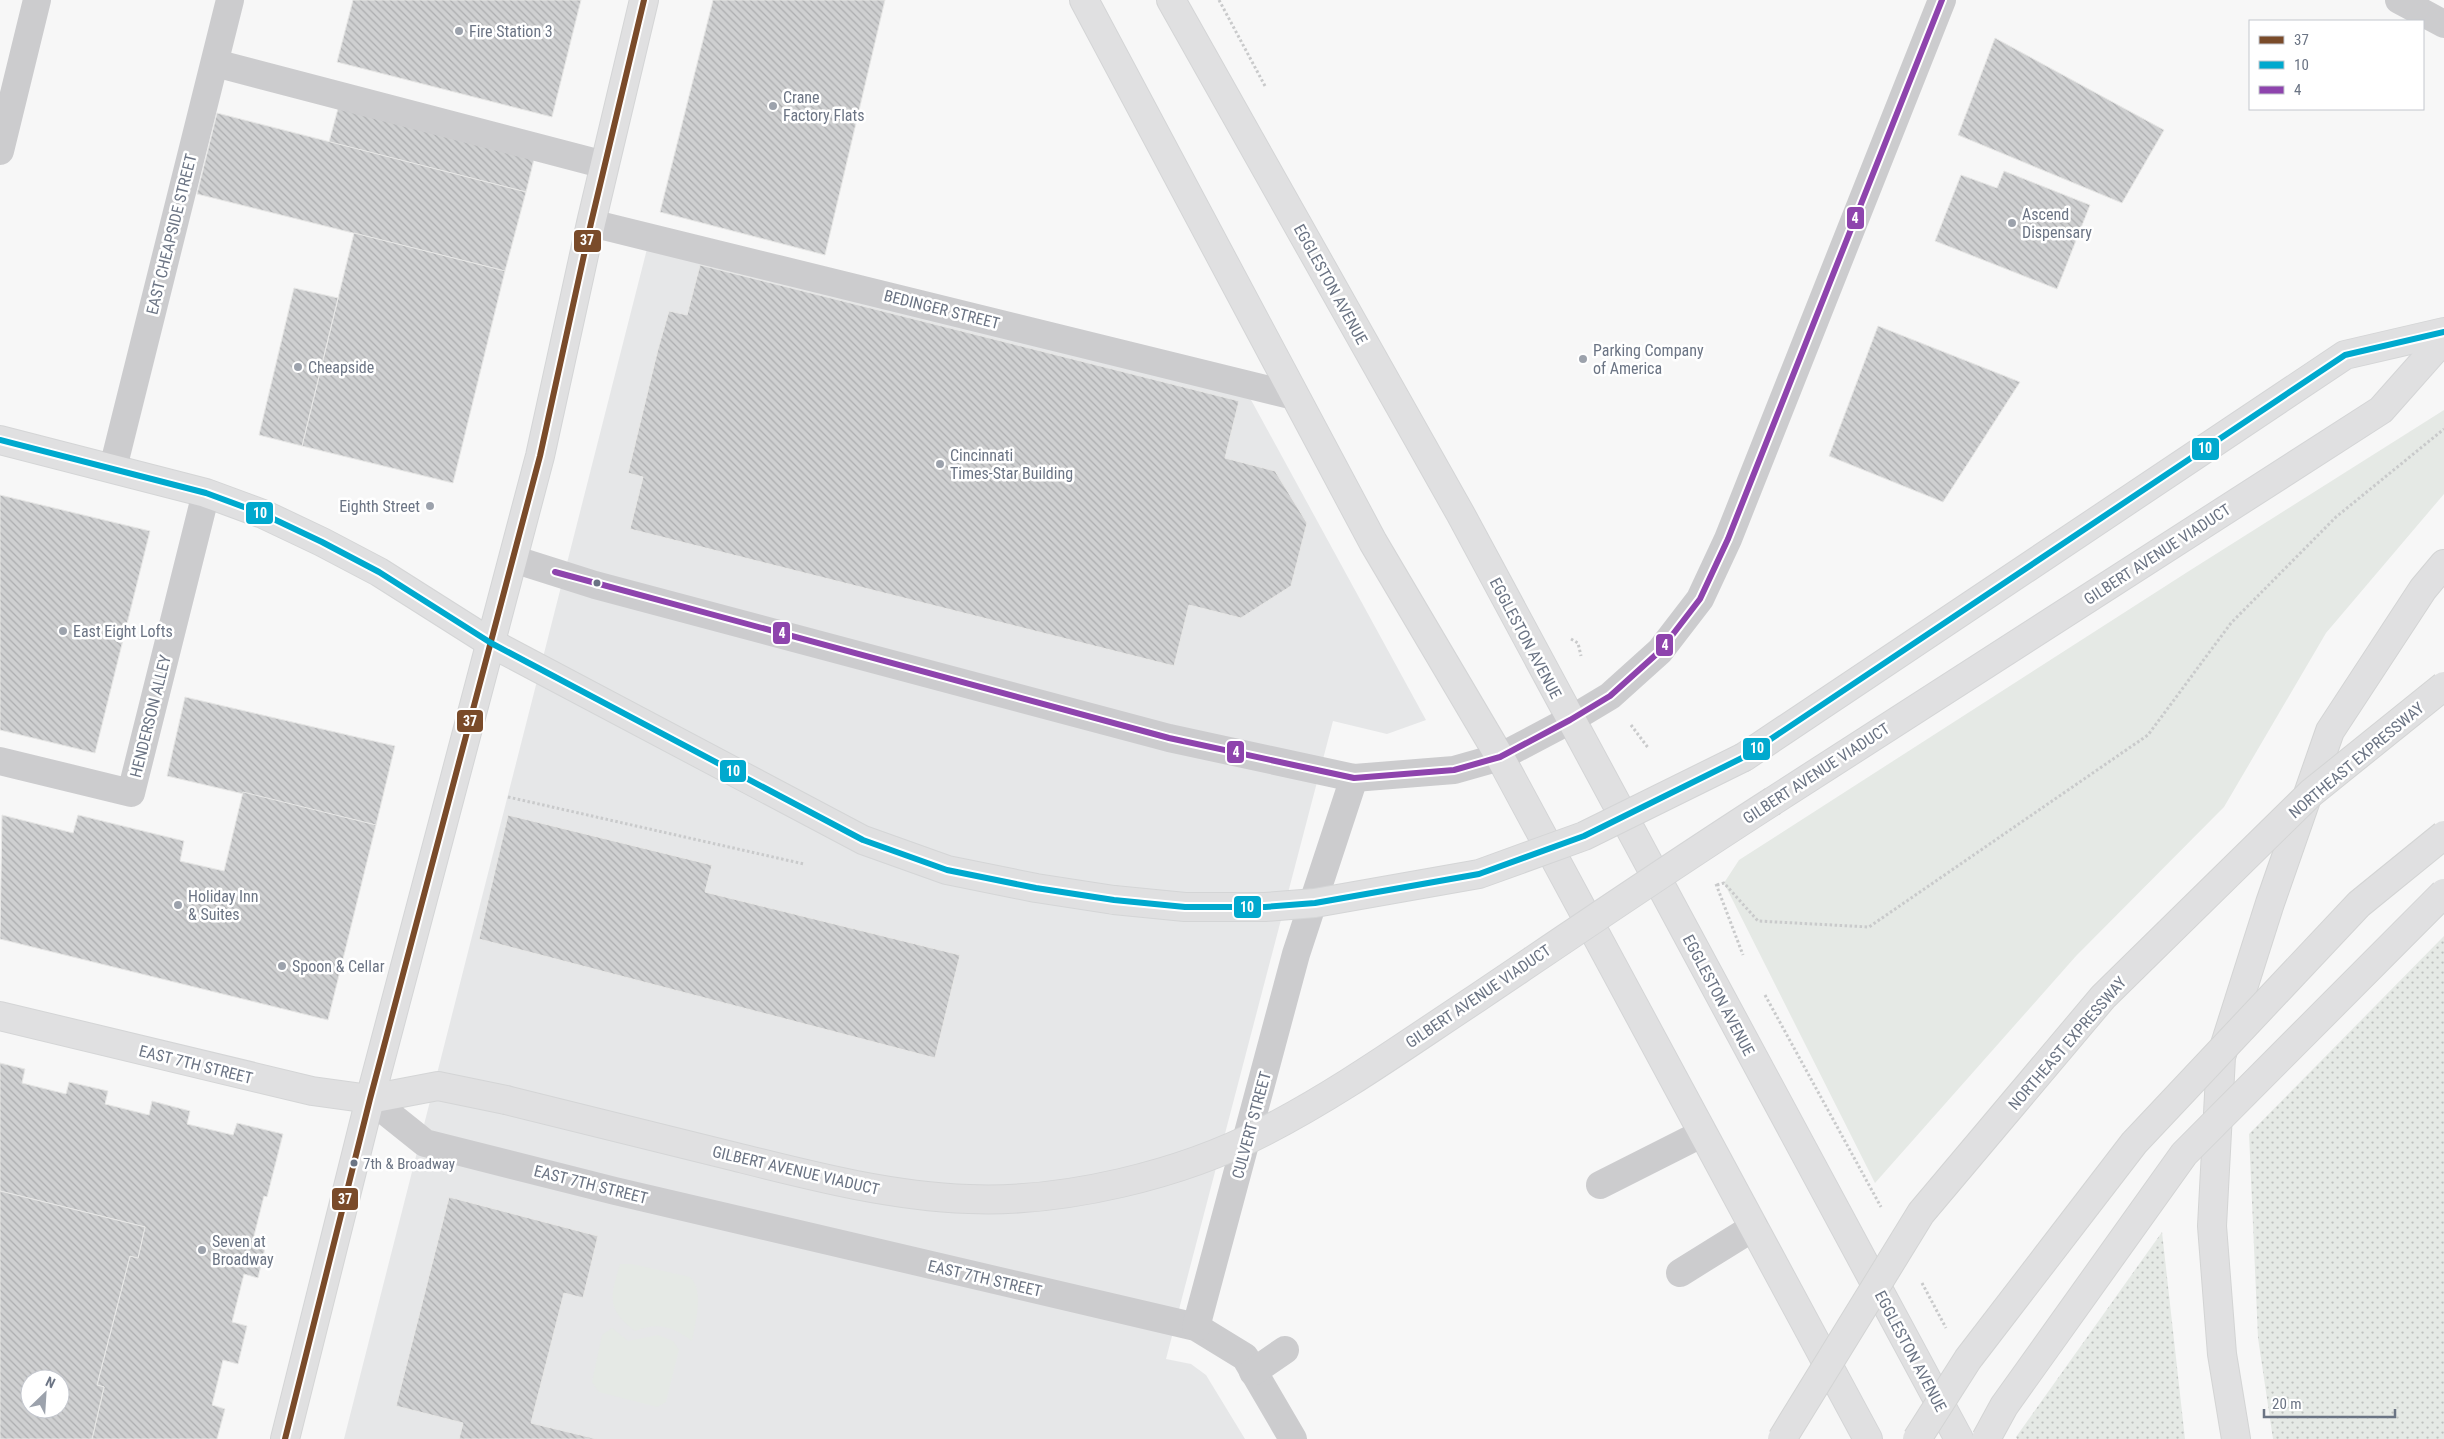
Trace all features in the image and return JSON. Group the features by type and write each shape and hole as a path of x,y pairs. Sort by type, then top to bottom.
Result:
{"main road":[{"path":"285,1439 370,1099 540,456 591,223 644,0"},
{"path":"1084,0 1373,542 1500,757 1868,1439"},
{"name":"EGGLESTON AVENUE","path":"1172,0 1460,513 1959,1439"},
{"path":"0,440 206,493 263,514 380,572 490,643 863,840 947,870 1036,888 1114,900 1185,907 1265,907 1315,903 1479,874 1584,836 1744,757 2344,355 2444,332"},
{"name":"GILBERT AVENUE VIADUCT","path":"370,1099 438,1086 506,1100 836,1182 895,1192 969,1199 1029,1197 1106,1187 1178,1167 1262,1133 1337,1091 1773,801 2381,410 2444,339"},
{"path":"2236,1439 2222,1354 2212,1226 2221,1057 2270,904 2330,731 2423,589 2444,564"},
{"name":"NORTHEAST EXPRESSWAY","path":"1782,1439 1921,1213 2103,997 2311,793 2444,686"},
{"path":"1917,1439 1968,1359 2134,1143 2359,904 2444,835"},
{"path":"1986,1439 2004,1406 2184,1154 2444,893"},
{"name":"EAST 7TH STREET","path":"0,1016 312,1091 370,1099"}],"street":[{"path":"0,151 37,0"},
{"name":"EAST CHEAPSIDE STREET","path":"113,468 230,0"},
{"path":"513,559 595,585 1160,735 1354,778 1454,770 1500,757 1570,720 1610,696 1660,651 1700,599 1728,540 1942,0"},
{"path":"2399,0 2444,24"},
{"path":"215,62 605,165"},
{"name":"BEDINGER STREET","path":"591,223 1294,396"},
{"name":"HENDERSON ALLEY","path":"0,762 131,793 206,493"},
{"name":"CULVERT STREET","path":"1196,1327 1296,954 1354,778"},
{"name":"EAST 7TH STREET","path":"370,1099 425,1143 634,1195 1196,1327"},
{"path":"1600,1185 1703,1133"},
{"path":"1680,1273 1754,1227"},
{"path":"1196,1327 1245,1357 1293,1439"},
{"path":"1253,1372 1284,1350"}],"path":[{"path":"1748,963 1716,886 1724,882 1758,921 1869,927 2148,735 2231,623 2336,517 2444,429"},
{"path":"1578,643 1581,656"},
{"path":"508,797 804,864"},
{"path":"1762,988 1882,1210"},
{"path":"1920,1280 1949,1333"}],"shaded area":[{"path":"648,245 1250,398 1426,720 1387,734 1333,721 1166,1359 1191,1364 1206,1375 1245,1439 344,1439"},
{"path":"2444,410 2444,494 2326,633 2224,807 2076,956 1875,1183 1724,883 1739,860"},
{"path":"2444,936 2444,1439 2273,1439 2258,1338 2249,1134"},
{"path":"2162,1232 2185,1439 2017,1439 2016,1437"},
{"path":"620,1264 632,1264 690,1277 695,1283 698,1299 697,1317 692,1341 678,1332 665,1327 643,1328 635,1331 625,1323 615,1308 613,1301 614,1285"},
{"path":"612,1328 628,1341 658,1335 673,1341 679,1350 666,1402 657,1407 599,1392 592,1382 602,1335"}],"building":[{"name":"Fire Station 3","path":"353,0 581,0 552,117 337,62"},
{"name":"Crane Factory Flats","path":"713,0 885,0 825,255 660,212"},
{"path":"1995,38 2164,130 2122,203 1958,135"},
{"path":"339,105 535,155 526,192 329,142"},
{"path":"217,113 526,192 505,271 197,194"},
{"name":"Ascend Dispensary","path":"2004,171 2090,205 2057,289 1935,241 1961,175 1997,188"},
{"path":"354,233 505,271 453,483 302,446"},
{"name":"Cincinnati Times-Star Building","path":"700,265 1239,401 1225,458 1275,471 1307,523 1291,586 1241,618 1189,605 1174,666 630,529 643,477 628,473 658,349 669,311 687,315"},
{"name":"Cheapside","path":"294,288 338,298 302,446 259,435"},
{"path":"1878,326 2020,382 1943,502 1829,456"},
{"name":"East Eight Lofts","path":"0,495 150,531 95,753 0,730"},
{"path":"185,697 395,746 376,825 167,776"},
{"name":"Holiday Inn & Suites","path":"243,792 376,825 328,1020 0,939 2,815 73,833 78,815 184,841 180,861 224,871"},
{"path":"508,815 712,865 705,892 960,955 935,1058 479,939"},
{"name":"Seven at Broadway","path":"0,1063 25,1069 22,1083 66,1094 69,1082 108,1091 105,1104 149,1115 152,1101 190,1111 187,1124 233,1135 237,1123 283,1134 267,1197 264,1196 253,1240 266,1244 258,1278 244,1274 232,1322 247,1326 238,1364 223,1360 212,1405 225,1409 217,1439 92,1439 104,1387 97,1385 130,1256 138,1258 145,1227 0,1191"},
{"path":"0,1191 145,1227 138,1258 130,1256 97,1385 104,1387 92,1439 0,1439"},
{"path":"449,1197 598,1236 583,1298 564,1293 531,1423 597,1439 459,1439 463,1423 396,1406"}],"transit line":[{"name":"37","path":"285,1439 370,1099 540,456 591,223 644,0"},
{"name":"4","path":"555,572 1169,738 1354,778 1454,770 1500,757 1570,720 1610,696 1660,651 1700,599 1728,539 1942,0"},
{"name":"10","path":"0,440 206,493 263,514 379,572 491,643 863,840 947,870 1036,888 1114,900 1185,907 1265,907 1315,903 1479,874 1584,836 1744,757 2345,355 2444,332"}],"place":[{"name":"Fire Station 3","path":"459,31"},
{"name":"Crane Factory Flats","path":"773,106"},
{"name":"Ascend Dispensary","path":"2012,223"},
{"name":"Parking Company of America","path":"1583,359"},
{"name":"Cheapside","path":"298,367"},
{"name":"Cincinnati Times-Star Building","path":"940,464"},
{"name":"Eighth Street","path":"430,506"},
{"name":"East Eight Lofts","path":"63,631"},
{"name":"Holiday Inn & Suites","path":"178,905"},
{"name":"Spoon & Cellar","path":"282,966"},
{"name":"7th & Broadway","path":"354,1163"},
{"name":"Seven at Broadway","path":"202,1250"}]}
